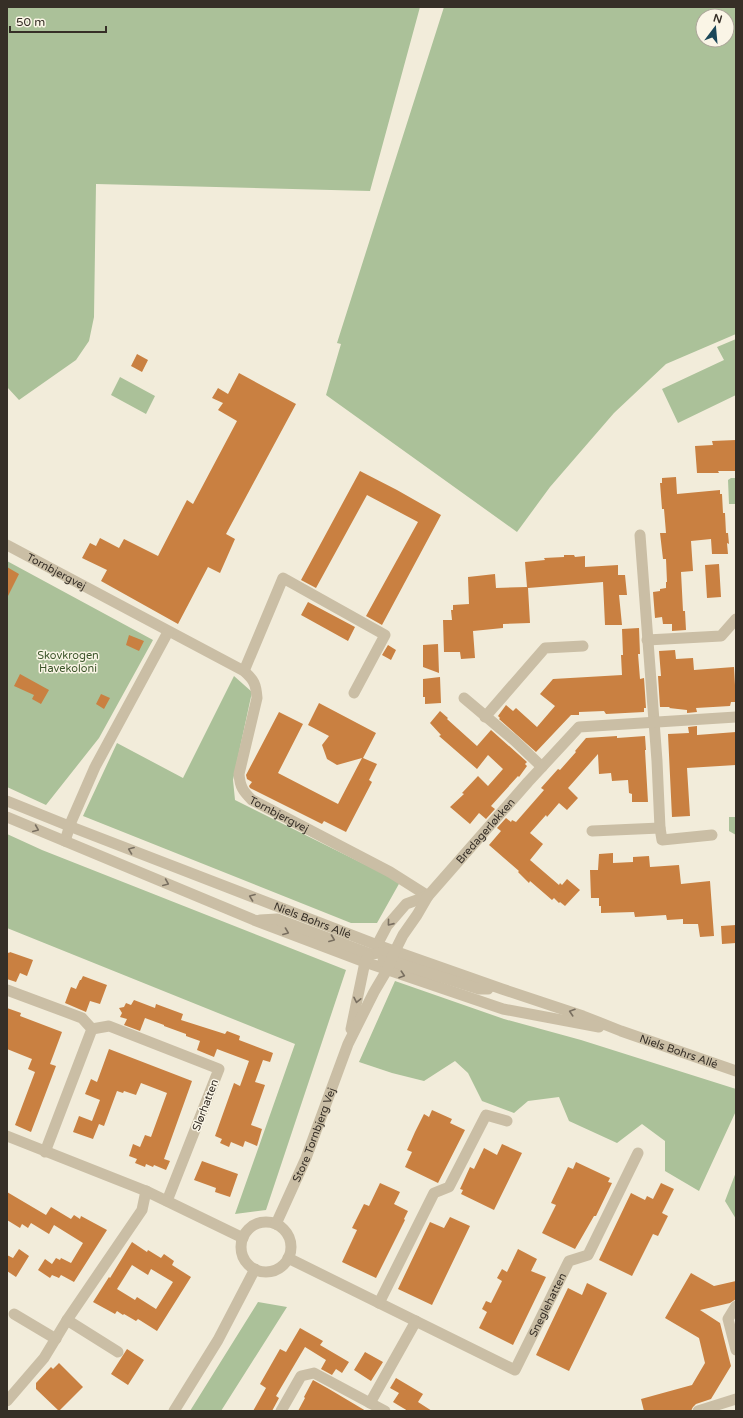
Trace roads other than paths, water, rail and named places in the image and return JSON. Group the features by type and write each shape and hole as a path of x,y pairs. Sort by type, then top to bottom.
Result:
{"street":[{"path":"640,535 662,840 712,835"},
{"name":"Tornbjergvej","path":"7,545 168,632 244,671 252,679 256,687 257,698 239,774 240,785 244,792 252,800 390,872 428,896"},
{"path":"244,671 282,578 385,635 354,693"},
{"path":"647,640 721,636 736,619"},
{"path":"65,841 69,826 83,790 168,632"},
{"path":"486,717 545,648 583,646"},
{"path":"464,698 515,740 542,767"},
{"name":"Bredagerløkken","path":"391,961 403,935 418,915 428,896 579,727 736,717"},
{"name":"Niels Bohrs Allé","path":"7,801 503,1008 621,1031"},
{"path":"7,817 254,920 277,919 391,961"},
{"path":"592,831 660,828"},
{"name":"Bredagerløkken","path":"370,953 387,926 406,904 428,896"},
{"name":"Store Tornbjerg Vej","path":"348,1044 370,953"},
{"name":"Niels Bohrs Allé","path":"391,961 502,989 583,1016 621,1031 736,1071"},
{"name":"Store Tornbjerg Vej","path":"276,1224 306,1158 348,1044 391,961"},
{"path":"7,990 82,1018 92,1029 45,1152"},
{"name":"Slørhatten","path":"92,1029 109,1026 219,1069 167,1201"},
{"path":"379,1303 434,1193 449,1187 486,1115 507,1121"},
{"path":"7,1136 146,1191 243,1238"},
{"name":"Sneglehatten","path":"288,1258 515,1370 569,1261 588,1255 638,1153"},
{"path":"7,1401 44,1358 67,1320 142,1210 146,1191"},
{"path":"266,1222 276,1224 288,1235 291,1251 288,1258 282,1266 274,1271 264,1272 255,1269 248,1264 243,1256 241,1247 243,1238 248,1230 257,1224 266,1222"},
{"path":"174,1411 218,1340 255,1269"},
{"path":"736,1306 728,1319 736,1350"},
{"path":"14,1314 56,1339"},
{"path":"67,1320 118,1352"},
{"path":"370,1403 416,1321"},
{"path":"281,1411 301,1376 314,1373 385,1411"},
{"path":"698,1411 736,1399"}],"park label":[{"name":"Skovkrogen Havekoloni","path":"68,661"}]}
